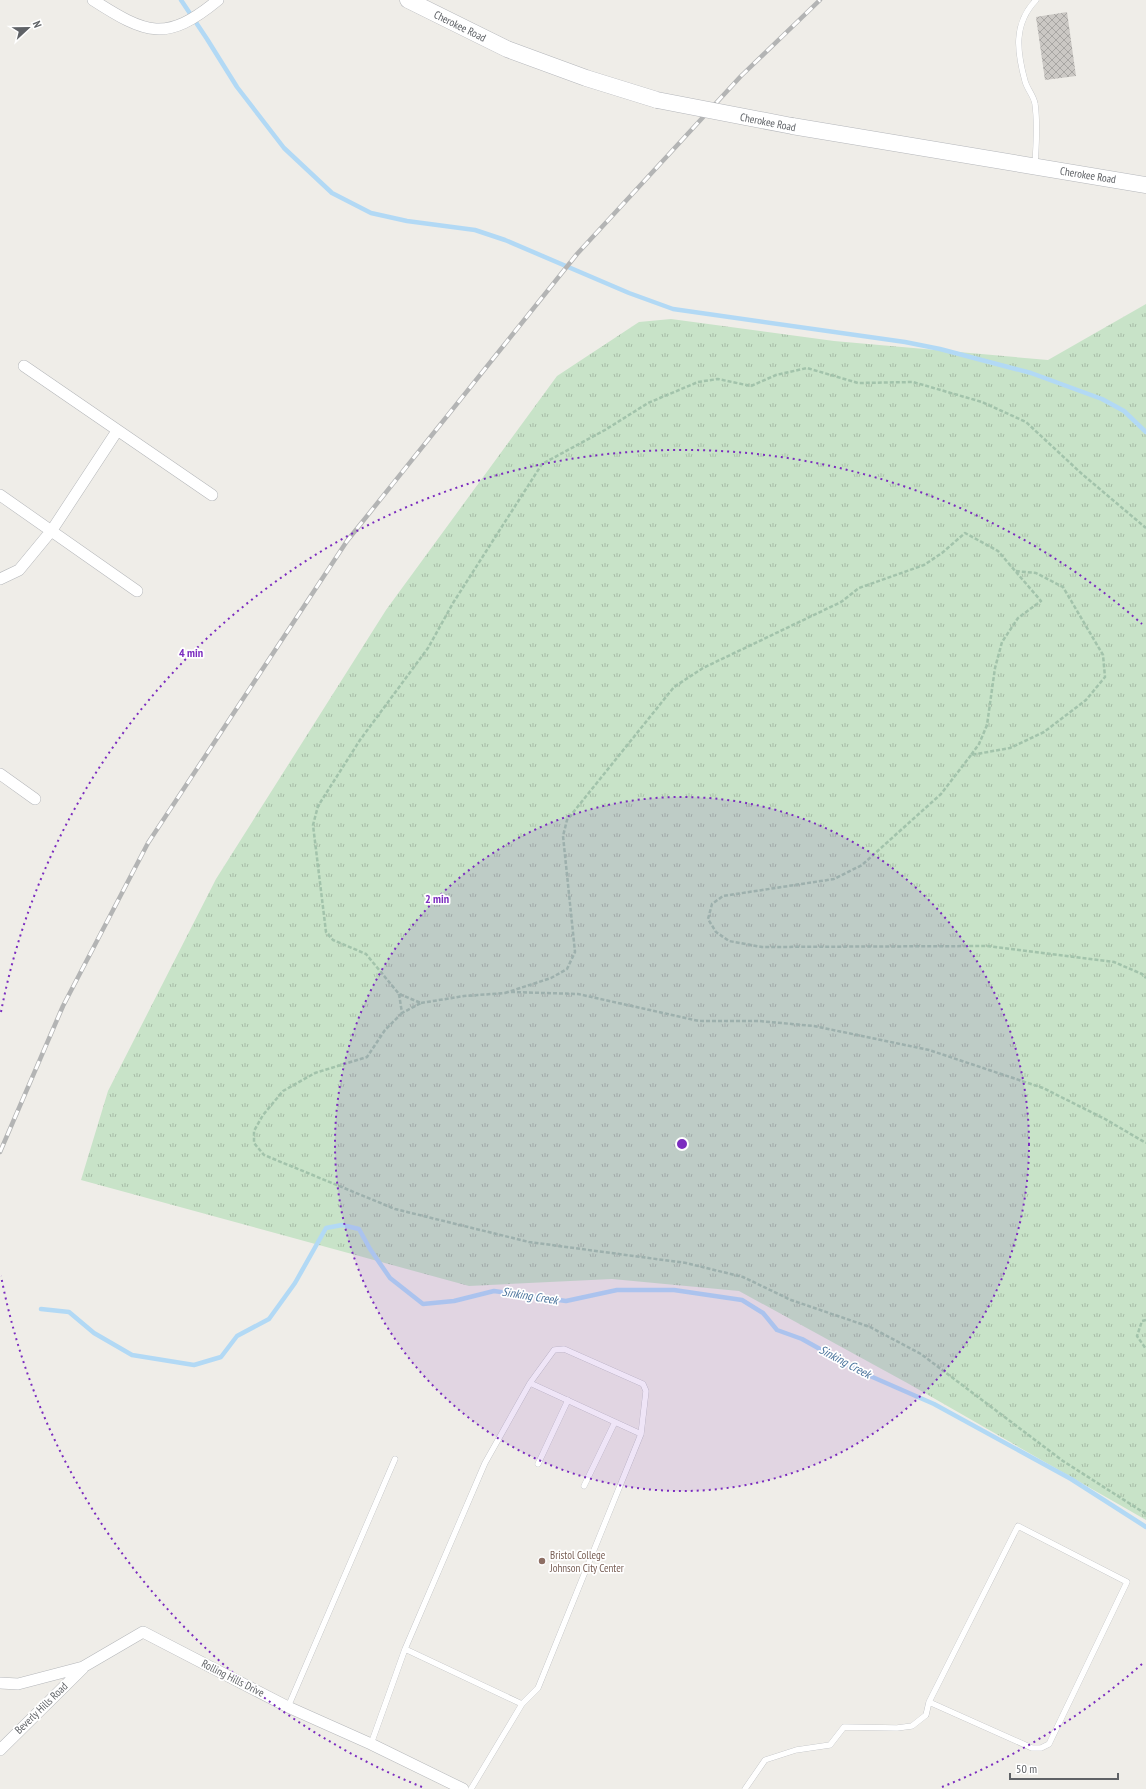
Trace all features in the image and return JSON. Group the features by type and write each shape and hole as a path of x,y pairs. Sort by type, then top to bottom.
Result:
{"main road":[{"name":"Cherokee Road","path":"408,0 507,49 586,78 657,100 792,126 1146,185"}],"street":[{"path":"93,0 124,20 141,27 158,30 186,22 218,0"},
{"path":"24,366 212,495"},
{"path":"0,579 19,570 52,530 117,431"},
{"path":"0,495 137,591"},
{"path":"0,774 35,799"},
{"name":"Rolling Hills Drive","path":"0,1683 18,1684 84,1667 143,1632 288,1707 370,1744 463,1789"},
{"name":"Beverly Hills Road","path":"0,1750 84,1667"}],"lane":[{"path":"1035,166 1035,102 1025,83 1017,41 1020,26 1036,0"},
{"path":"370,1744 405,1649 485,1463 530,1382 554,1350 558,1348 564,1349 643,1384 646,1391 641,1434 538,1688 522,1704 471,1789"},
{"path":"530,1382 641,1434"},
{"path":"538,1464 568,1400"},
{"path":"584,1486 615,1422"},
{"path":"288,1707 395,1459"},
{"path":"745,1789 765,1760 796,1750 830,1745 844,1727 897,1728 912,1726 926,1715 930,1702 1018,1526 1127,1582 1049,1744 1041,1748 1032,1748 930,1702"},
{"path":"405,1649 522,1704"}],"path":[{"path":"421,1003 399,994 366,954 333,940 326,932 313,825 318,806 360,740 428,648 453,604 542,464 605,430 648,403 698,382 718,378 751,386 776,375 807,368 858,383 913,382 982,402 1026,422 1082,474 1146,528"},
{"path":"505,993 550,978 567,969 575,952 563,836 567,820 674,687 702,668 841,602 859,588 924,565 942,553 966,533 998,551 1041,601 1018,618 1002,642 995,668 987,725 979,744 941,794 862,865 834,879 724,896 712,904 708,919 716,932 729,941 762,947 987,946 1114,962 1142,974 1146,978"},
{"path":"971,755 1010,748 1044,732 1086,700 1105,676 1103,655 1062,587 1036,572 1015,571"},
{"path":"1146,1142 1105,1119 1043,1088 929,1050 814,1026 759,1021 699,1021 578,994 521,992 464,996 421,1003 402,1013 385,1030 367,1057 315,1073 283,1092 263,1115 254,1131 254,1143 264,1155 395,1209 528,1242 693,1265 743,1277 791,1300 870,1327 921,1354 1063,1461 1146,1514"},
{"path":"399,994 402,1013"},
{"path":"1146,1320 1142,1321 1137,1336 1146,1349"}],"green space":[{"path":"1146,304 1146,1520 909,1384 739,1291 612,1279 469,1286 81,1180 108,1091 216,879 386,610 557,376 639,322 671,319 834,341 1048,360"}],"building":[{"path":"1067,12 1076,76 1045,80 1036,17"}],"waterway":[{"path":"181,0 237,87 284,148 332,193 371,213 407,221 475,230 505,240 629,293 673,309 905,342 940,349 1031,373 1102,399 1124,411 1146,432"},
{"name":"Sinking Creek","path":"41,1309 69,1312 94,1333 132,1355 194,1365 221,1357 237,1336 269,1319 295,1283 326,1228 342,1225 359,1229 370,1249 390,1278 423,1304 454,1301 494,1291 566,1301 617,1290 674,1290 742,1300 763,1313 777,1330 802,1339 861,1372 934,1404 1071,1479 1146,1527"}],"railway":[{"path":"0,1152 63,1006 148,843 347,541 577,254 741,76 820,0"}],"place":[{"name":"Bristol College Johnson City Center","path":"542,1561"}]}
